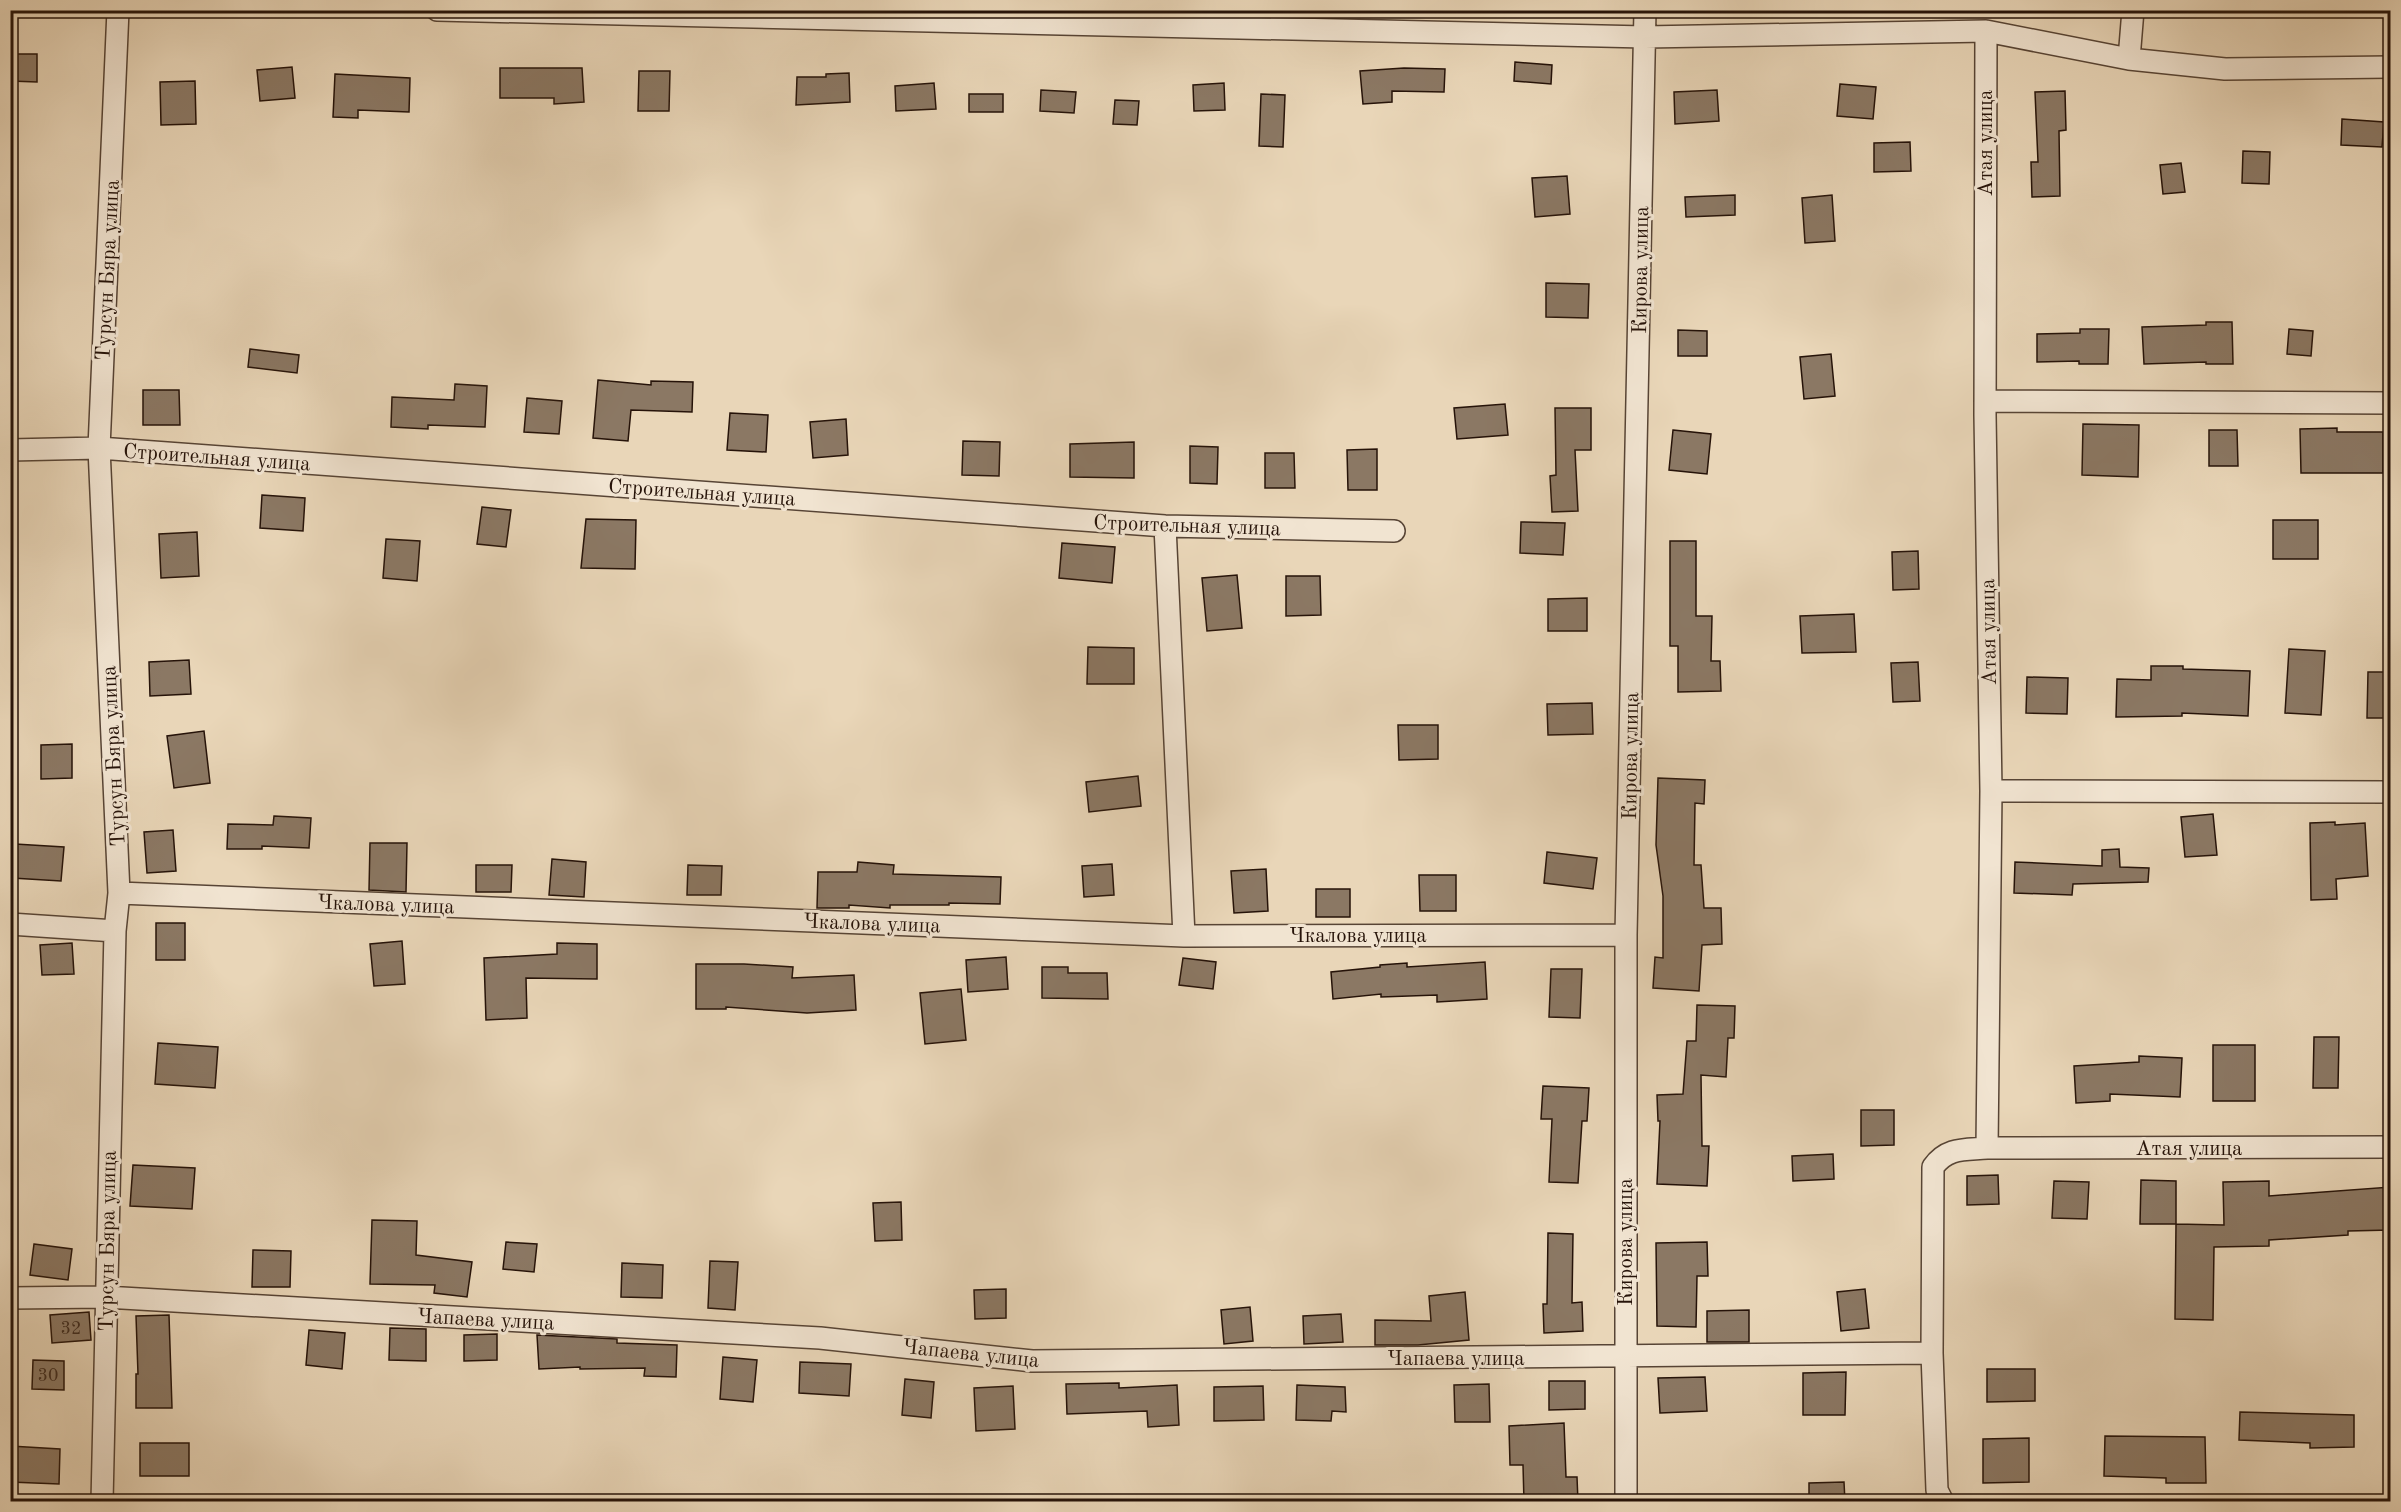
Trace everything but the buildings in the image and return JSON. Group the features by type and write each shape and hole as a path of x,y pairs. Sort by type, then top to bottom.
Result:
{"street":[{"name":"Турсун Бяра улица","path":"102,1502 115,931 119,893 99,448 118,10"},
{"path":"437,10 1645,37 1986,31 2129,59 2225,69 2391,67"},
{"name":"Кирова улица","path":"1626,1502 1626,935 1646,10"},
{"path":"2129,59 2133,10"},
{"name":"Атая улица","path":"1986,31 1985,401 1990,791 1987,1148"},
{"path":"1985,401 2391,403"},
{"name":"Строительная улица","path":"10,450 99,448 1165,526 1394,531"},
{"path":"1165,526 1184,936"},
{"path":"1990,791 2391,792"},
{"name":"Чкалова улица","path":"119,893 1184,936 1626,935"},
{"path":"10,924 115,931"},
{"name":"Атая улица","path":"1943,1502 1937,1490 1932,1353 1933,1167 1940,1157 1953,1150 1987,1148 2391,1148"},
{"name":"Чапаева улица","path":"10,1298 105,1297 820,1338 1032,1361 1932,1353"}]}
